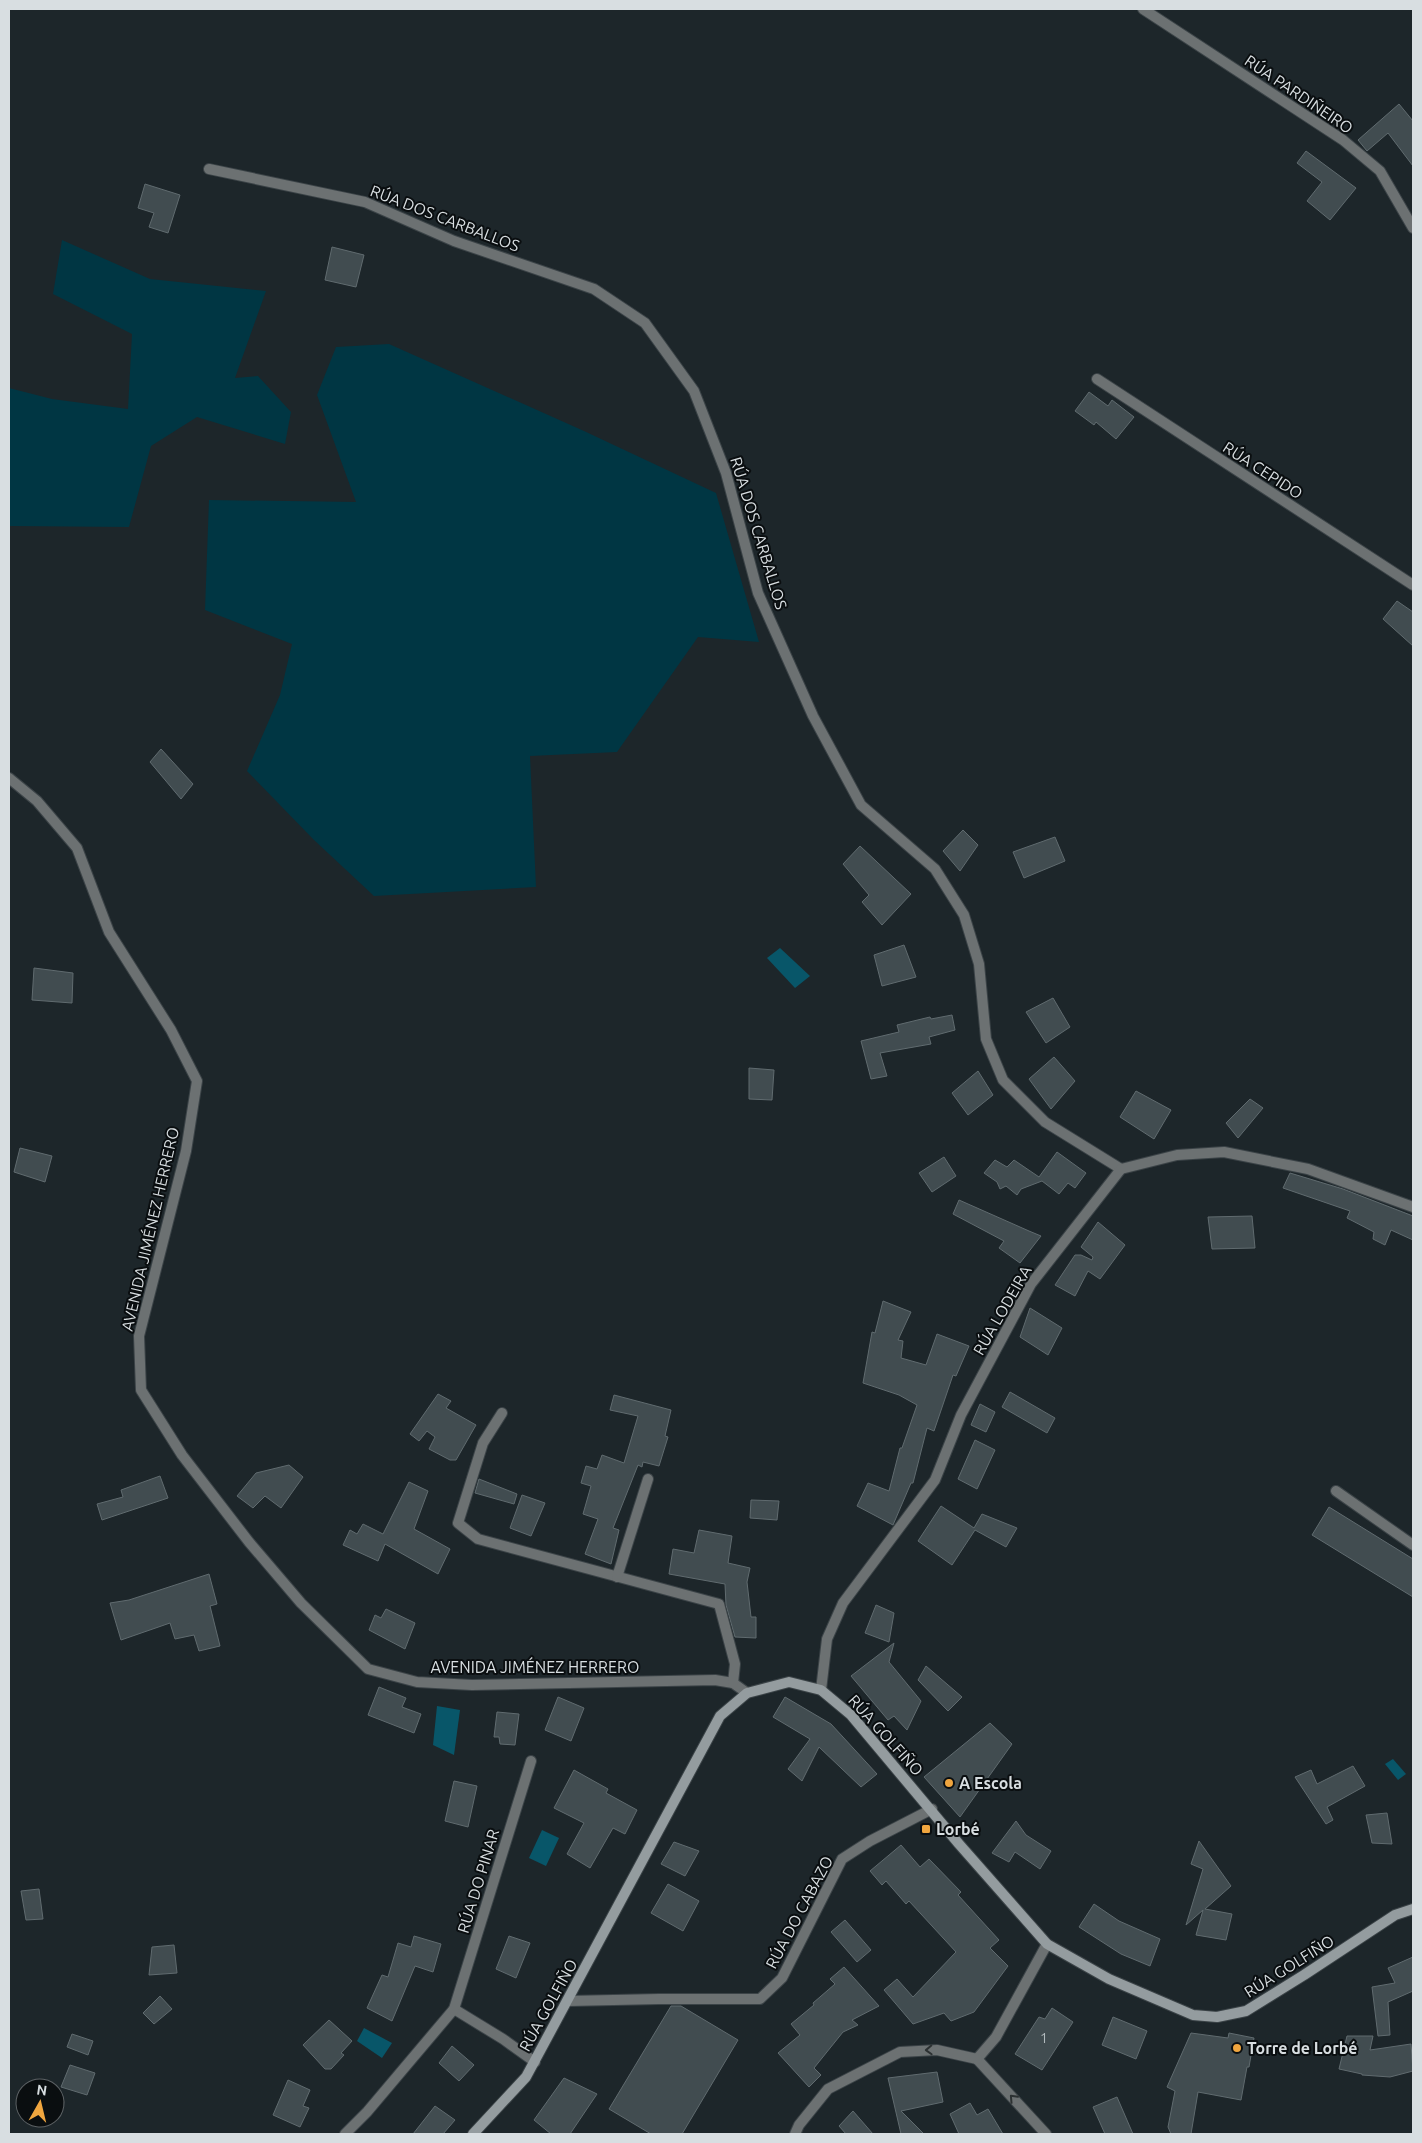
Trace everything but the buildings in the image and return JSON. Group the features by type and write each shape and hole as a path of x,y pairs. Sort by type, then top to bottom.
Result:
{"main road":[{"name":"RÚA GOLFIÑO","path":"473,2134 526,2077 535,2062 720,1716 747,1693 788,1682 821,1690 851,1715 932,1809 959,1844 1047,1944 1109,1979 1193,2015 1217,2017 1246,2011 1394,1915 1413,1909"}],"street":[{"name":"RÚA PARDIÑEIRO","path":"1143,9 1351,146 1380,171 1413,228"},
{"name":"RÚA DOS CARBALLOS","path":"209,169 366,202 454,241 594,289 646,323 694,391 726,473 758,593 813,716 861,805 935,869 964,915 979,964 986,1038 1003,1080 1045,1122 1120,1169"},
{"name":"RÚA CEPIDO","path":"1097,379 1413,585"},
{"name":"AVENIDA JIMÉNEZ HERRERO","path":"9,778 37,801 77,848 109,932 171,1030 197,1081 186,1150 139,1336 141,1390 182,1455 249,1542 301,1603 368,1669 417,1682 472,1685 715,1680 734,1683"},
{"path":"1120,1169 1177,1155 1224,1152 1308,1169 1413,1207"},
{"name":"RÚA LODEIRA","path":"821,1690 828,1639 843,1604 935,1480 960,1414 1030,1284 1120,1169"},
{"path":"502,1413 484,1443 458,1523 478,1539 719,1604 735,1664 734,1683 747,1693"},
{"path":"617,1577 648,1478"},
{"path":"1336,1491 1413,1545"},
{"name":"RÚA DO PINAR","path":"345,2134 367,2112 454,2009 531,1761"},
{"name":"RÚA DO CABAZO","path":"568,2002 659,1998 760,1999 782,1978 842,1859 870,1841 932,1809"},
{"path":"977,2059 996,2037 1047,1944"},
{"path":"454,2009 503,2039 535,2062"},
{"path":"795,2134 799,2125 828,2090 900,2052 937,2050 977,2059 1046,2134"}],"shaded area":[{"path":"62,240 150,279 266,291 235,378 258,376 291,412 285,444 197,417 151,446 129,527 9,526 9,388 52,399 128,409 132,334 53,294"},
{"path":"389,344 584,431 716,493 759,642 698,637 617,752 530,756 536,887 374,896 314,840 247,771 280,695 292,644 205,610 209,500 356,502 317,395 336,347"},
{"path":"780,948 810,976 795,988 767,958"},
{"path":"437,1706 460,1710 454,1755 433,1745"},
{"path":"1393,1759 1406,1774 1398,1780 1385,1764"},
{"path":"542,1830 559,1838 546,1866 529,1858"},
{"path":"364,2028 392,2043 382,2058 357,2041"}],"place":[{"name":"A Escola","path":"949,1783"},
{"name":"Lorbé","path":"926,1829"},
{"name":"Torre de Lorbé","path":"1237,2048"}]}
